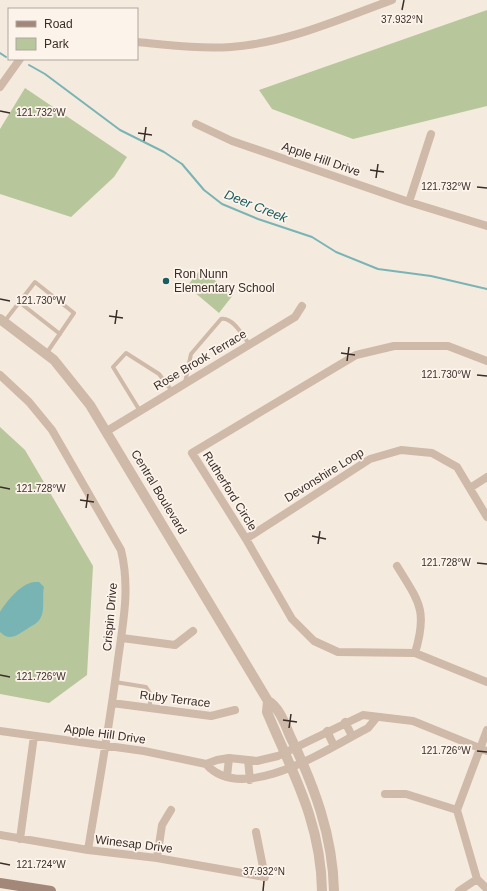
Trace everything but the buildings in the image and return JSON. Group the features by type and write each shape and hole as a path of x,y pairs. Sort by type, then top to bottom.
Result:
{"main road":[{"path":"0,882 51,891"}],"street":[{"path":"138,42 181,46 231,47 262,42 306,32 392,0"},
{"path":"0,88 19,60"},
{"name":"Apple Hill Drive","path":"196,124 232,141 409,202 487,225"},
{"path":"409,202 432,134"},
{"name":"Rose Brook Terrace","path":"107,431 294,317 302,306"},
{"name":"Central Boulevard","path":"2,321 54,360 90,405 268,701 274,705 296,746 319,801 334,870 334,891"},
{"name":"Rutherford Circle","path":"487,361 448,346 394,346 356,355 192,453 246,539 292,619 314,641 338,652 415,653 487,682"},
{"name":"Crispin Drive","path":"0,375 29,402 52,430 121,550 126,571 126,594 122,638 88,850"},
{"name":"Devonshire Loop","path":"246,539 370,459 401,450 432,453 457,468 487,517"},
{"path":"470,488 487,477"},
{"path":"397,566 418,599 422,619 415,653"},
{"path":"122,638 174,645 193,631"},
{"name":"Central Boulevard","path":"268,701 267,712 308,805 322,871 322,891"},
{"name":"Ruby Terrace","path":"112,703 211,716 234,710"},
{"name":"Apple Hill Drive","path":"0,731 105,745 206,764 229,758 257,761 278,756 284,751 363,715 413,721 483,750"},
{"name":"Apple Hill Drive","path":"206,764 213,772 227,777 250,780 303,762 368,728 377,717"},
{"path":"346,722 352,736"},
{"path":"487,730 483,750 457,810 477,879 487,889"},
{"path":"327,731 334,746"},
{"path":"20,838 34,736"},
{"path":"227,777 229,758"},
{"path":"248,760 250,780"},
{"path":"385,794 406,794 457,810"},
{"path":"156,858 162,825 171,810"},
{"name":"Winesap Drive","path":"0,835 88,850 156,858 265,877 256,832"},
{"path":"459,891 477,879"}],"lane":[{"path":"2,321 35,282 74,313 46,354"},
{"path":"19,302 60,334"},
{"path":"185,383 191,354 221,319 232,322 250,344"},
{"path":"140,411 112,367 126,353 159,374 172,391"},
{"path":"115,682 146,687 150,693 150,708"}],"green space":[{"path":"487,10 487,106 353,139 272,109 259,90"},
{"path":"25,88 127,157 114,177 71,217 0,194 0,129"},
{"path":"201,269 233,295 219,313 187,286"},
{"path":"0,427 25,450 93,566 87,675 49,703 0,694"}],"water":[{"path":"39,582 44,587 43,610 40,619 35,624 17,635 7,637 0,632 0,612 10,598 19,589 29,583"}],"waterway":[{"name":"Deer Creek","path":"0,53 6,57"},
{"name":"Deer Creek","path":"29,65 45,74 120,130 164,152 182,164 204,190 222,204 258,219 312,237 336,252 378,269 431,276 487,289"}],"place":[{"name":"Ron Nunn Elementary School","path":"166,281"}]}
